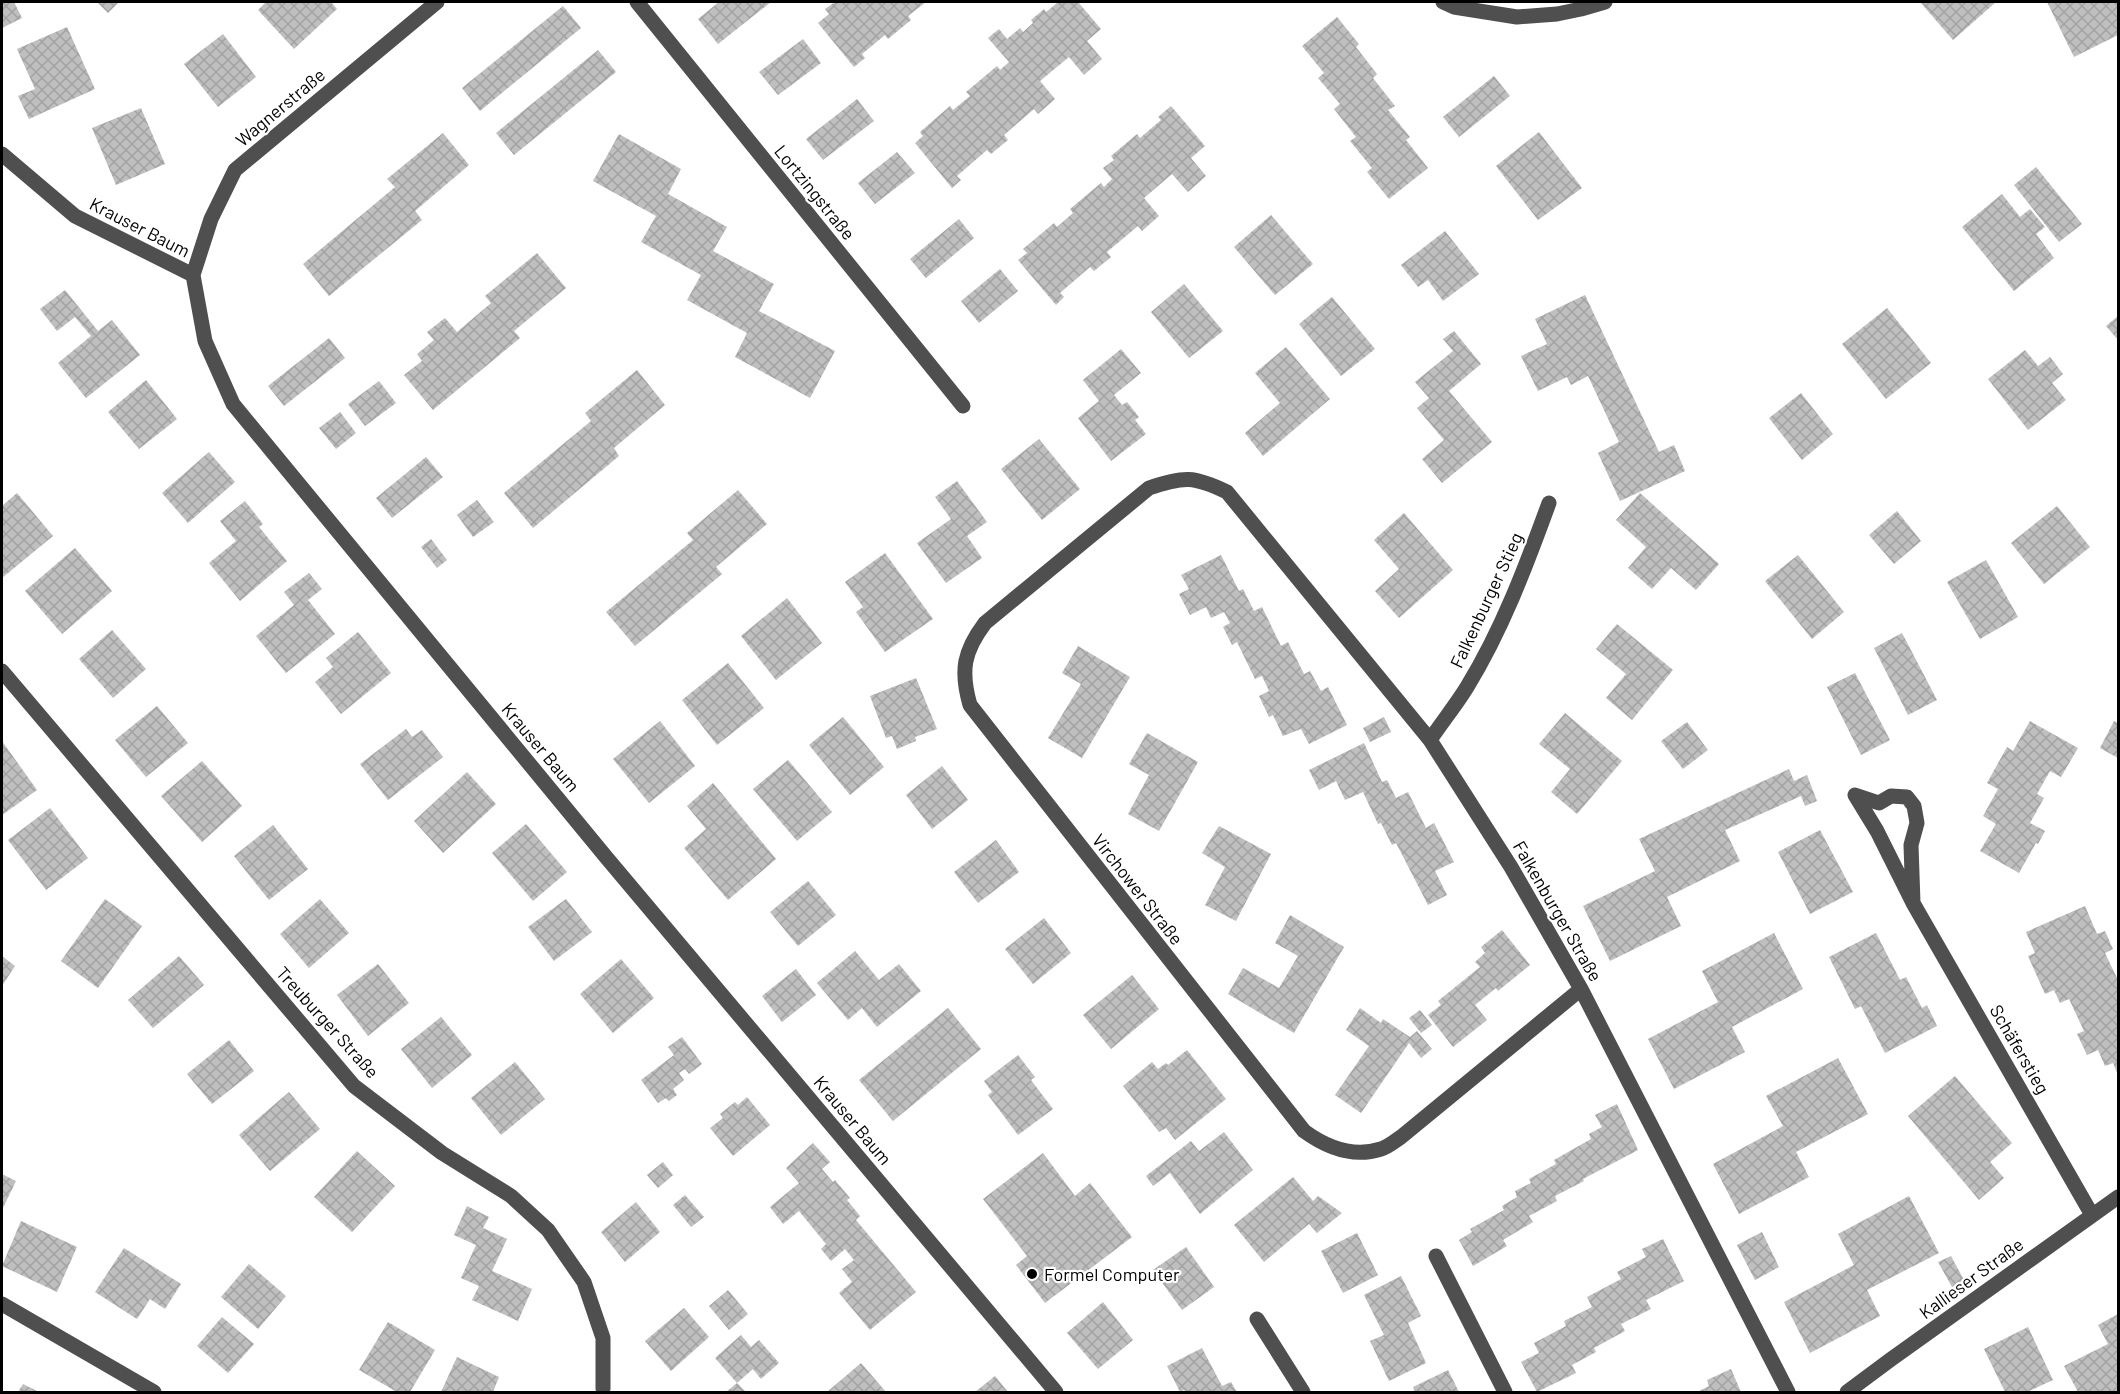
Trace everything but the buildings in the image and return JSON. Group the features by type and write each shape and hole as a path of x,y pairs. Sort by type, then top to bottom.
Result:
{"street":[{"name":"Wagnerstraße","path":"193,275 211,219 235,170 437,2"},
{"name":"Lortzingstraße","path":"637,2 963,406"},
{"path":"1443,2 1454,8 1517,17 1557,14 1605,2"},
{"name":"Krauser Baum","path":"2,154 75,216 193,275 205,341 232,404 606,857 1056,1392"},
{"name":"Virchower Straße","path":"1227,492 1202,480 1174,480 1149,488 985,622 972,640 964,663 963,684 970,705 1304,1131 1321,1144 1341,1150 1363,1152 1382,1149 1401,1137 1581,989"},
{"name":"Falkenburger Straße","path":"1227,492 1430,740 1511,867 1581,989 1788,1392"},
{"name":"Falkenburger Stieg","path":"1430,740 1467,688 1494,638 1524,571 1549,503"},
{"name":"Treuburger Straße","path":"2,671 354,1086 442,1153 511,1196 548,1230 584,1282 603,1338 603,1391"},
{"name":"Schäferstieg","path":"1913,903 1911,853 1917,823 1914,806 1907,797 1891,796 1879,803 1855,795 1877,831 1913,903 2092,1215"},
{"name":"Kallieser Straße","path":"1847,1392 2118,1197"},
{"path":"1436,1256 1505,1392"},
{"path":"2,1304 154,1392"},
{"path":"1257,1319 1303,1392"}],"place":[{"name":"Formel Computer","path":"1032,1274"}]}
